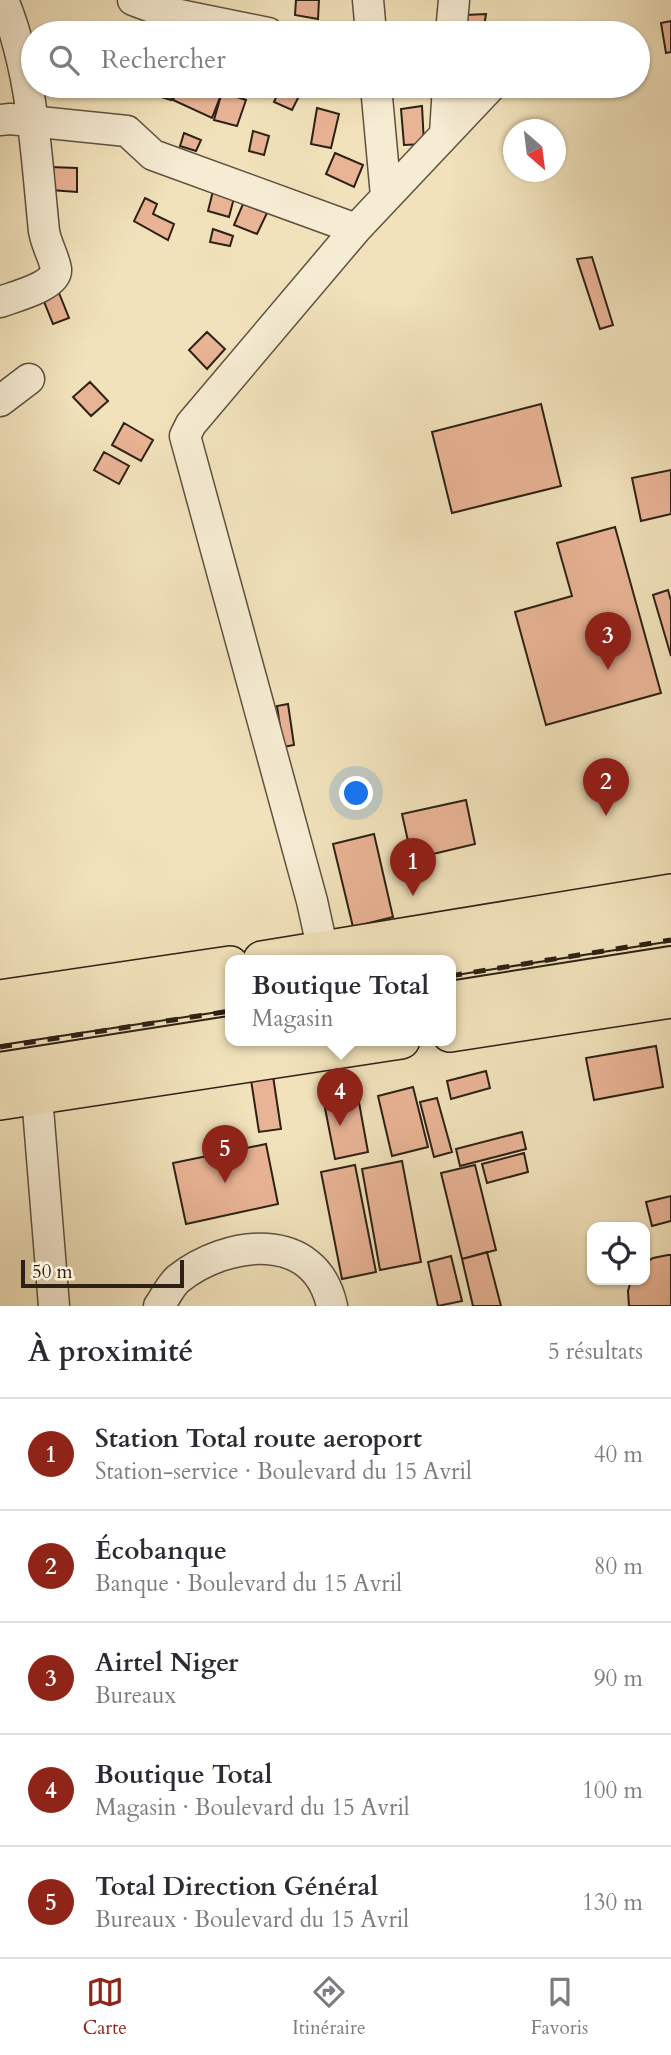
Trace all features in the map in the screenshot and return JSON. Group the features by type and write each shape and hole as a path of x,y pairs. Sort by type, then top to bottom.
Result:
{"highway":[{"path":"455,955 671,921"},
{"path":"456,1000 671,966"},
{"path":"0,1026 225,991"},
{"path":"0,1072 225,1037"}],"main road":[{"path":"296,955 671,893"},
{"path":"0,999 225,966"},
{"path":"456,1032 671,999"},
{"path":"0,1101 362,1046"}],"street":[{"path":"3,0 21,54"},
{"path":"132,0 165,12 209,21"},
{"path":"368,0 370,21"},
{"path":"452,21 453,0"},
{"path":"0,302 50,283 56,276 44,231 28,98"},
{"path":"377,98 386,196"},
{"path":"445,134 447,98"},
{"path":"323,951 312,901 185,436 191,424 356,229 480,98"},
{"path":"0,120 127,131 153,155 356,229"},
{"path":"0,401 29,379"},
{"path":"37,1096 54,1306"},
{"path":"159,1306 176,1281 208,1260 240,1250 274,1248 300,1257 320,1276 329,1292 332,1306"}],"building":[{"path":"296,0 319,0 318,19 295,15"},
{"path":"486,14 485,21 465,21 466,15"},
{"path":"671,21 671,52 666,53 661,23"},
{"path":"174,98 220,98 212,118 173,100"},
{"path":"220,98 246,100 237,126 214,120"},
{"path":"276,98 298,98 292,110 274,102"},
{"path":"422,106 424,144 404,145 401,109"},
{"path":"317,108 339,114 331,148 311,144"},
{"path":"253,131 269,136 264,155 249,151"},
{"path":"184,133 201,140 196,151 180,146"},
{"path":"335,153 363,165 354,187 326,174"},
{"path":"50,167 77,168 77,192 51,190"},
{"path":"213,191 234,198 229,217 208,211"},
{"path":"145,198 157,204 153,214 174,224 168,240 134,221"},
{"path":"243,204 267,213 257,234 234,225"},
{"path":"213,229 233,236 230,246 210,242"},
{"path":"592,257 613,325 600,329 577,259"},
{"path":"59,293 69,318 53,324 43,299"},
{"path":"207,332 225,349 207,369 189,350"},
{"path":"90,382 108,401 91,416 73,397"},
{"path":"541,404 561,486 452,513 432,432"},
{"path":"124,423 153,440 141,461 112,445"},
{"path":"104,452 129,466 119,484 94,470"},
{"path":"671,470 671,514 641,521 632,478"},
{"path":"615,527 661,693 546,725 515,612 572,596 557,543"},
{"path":"668,590 671,601 671,656 653,595"},
{"path":"288,704 294,745 283,747 277,706"},
{"path":"466,800 475,844 412,859 402,814"},
{"path":"374,834 393,917 353,927 333,844"},
{"path":"656,1046 663,1087 594,1100 586,1058"},
{"path":"486,1071 490,1088 451,1099 447,1081"},
{"path":"273,1076 281,1129 259,1132 251,1080"},
{"path":"413,1087 428,1147 392,1156 378,1096"},
{"path":"358,1097 368,1152 335,1159 324,1103"},
{"path":"437,1098 452,1152 434,1157 420,1102"},
{"path":"522,1132 526,1149 460,1166 456,1149"},
{"path":"266,1144 278,1204 186,1224 173,1163"},
{"path":"524,1153 528,1172 487,1183 482,1164"},
{"path":"402,1161 421,1262 380,1270 362,1169"},
{"path":"355,1165 376,1272 342,1279 321,1172"},
{"path":"475,1165 496,1250 462,1259 441,1173"},
{"path":"671,1196 671,1221 652,1226 646,1202"},
{"path":"487,1252 501,1306 473,1306 462,1259"},
{"path":"671,1255 671,1306 629,1306 630,1285 650,1285 650,1260"},
{"path":"451,1256 462,1301 438,1306 428,1262"}],"railway":[{"path":"456,975 671,940"},
{"path":"0,1047 225,1012"}],"place":[{"name":"Airtel Niger","path":"608,670"},
{"name":"Écobanque","path":"606,816"},
{"name":"Station Total route aeroport","path":"413,896"},
{"name":"Boutique Total","path":"340,1126"},
{"name":"Total Direction Général","path":"225,1183"}]}
